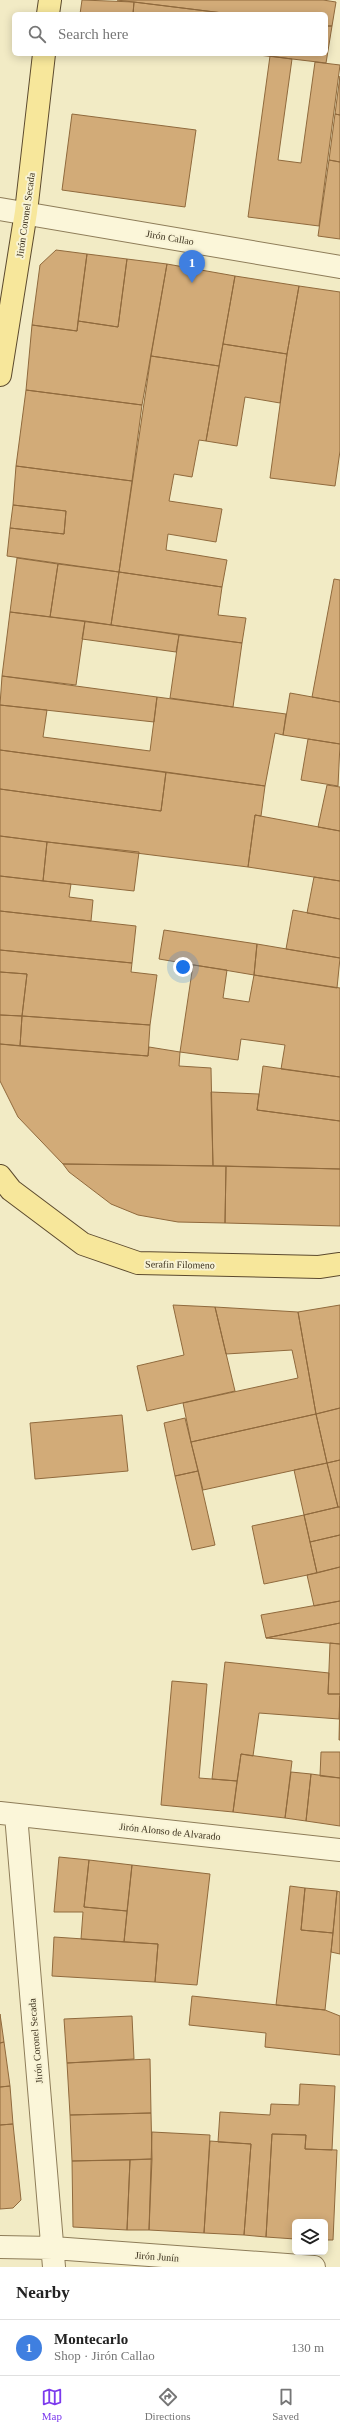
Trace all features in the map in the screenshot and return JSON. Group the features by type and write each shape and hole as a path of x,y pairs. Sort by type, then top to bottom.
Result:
{"main road":[{"path":"48,12 50,0"},
{"name":"Jirón Coronel Secada","path":"0,375 26,212 44,56"},
{"name":"Serafin Filomeno","path":"0,1176 11,1190 83,1244 138,1264 319,1268 340,1264"}],"street":[{"name":"Jirón Callao","path":"0,209 26,212 340,267"},
{"name":"Jirón Alonso de Alvarado","path":"8,1814 340,1850"},
{"name":"Jirón Coronel Secada","path":"8,1814 53,2258"},
{"name":"Jirón Junín","path":"0,2248 53,2258 314,2267"}],"building":[{"path":"82,0 134,2 133,12 80,12"},
{"path":"117,0 323,0 336,2 332,26 328,26 328,12 215,12"},
{"path":"134,2 215,12 133,12"},
{"path":"328,26 332,26 328,51"},
{"path":"267,56 327,56 326,63"},
{"path":"270,56 292,59 278,160 301,163 315,62 340,65 319,226 248,217"},
{"path":"340,76 340,115 335,114"},
{"path":"72,114 196,130 185,207 62,190"},
{"path":"335,114 340,115 340,162 329,160"},
{"path":"329,160 340,162 340,239 318,236"},
{"path":"56,250 87,254 77,331 32,325 40,265"},
{"path":"87,254 127,259 118,327 78,321"},
{"path":"127,259 167,264 142,405 26,390 32,325 77,331 78,321 118,327"},
{"path":"167,264 235,276 219,366 151,356"},
{"path":"235,276 299,286 287,354 223,344"},
{"path":"299,286 340,292 340,451 335,486 270,478 287,354"},
{"path":"223,344 287,354 280,403 245,397 237,446 206,441"},
{"path":"151,356 219,366 206,441 199,440 192,477 174,474 169,501 222,509 216,542 168,534 166,550 227,560 222,587 119,572"},
{"path":"26,390 142,405 132,481 16,466"},
{"path":"16,466 132,481 119,572 7,556 10,528 64,534 66,511 13,505"},
{"path":"13,505 66,511 64,534 10,528"},
{"path":"17,558 58,564 50,617 10,612"},
{"path":"58,564 119,572 111,625 50,617"},
{"path":"119,572 222,587 218,615 246,618 242,643 111,625"},
{"path":"334,579 340,580 340,702 312,697"},
{"path":"10,612 85,621 76,685 2,676"},
{"path":"85,621 179,635 176,652 82,639"},
{"path":"179,635 242,643 233,707 170,698"},
{"path":"2,676 157,697 154,722 0,705"},
{"path":"290,693 340,702 340,744 283,735"},
{"path":"157,697 286,714 283,735 275,733 265,786 0,750 0,705 47,710 43,737 150,751"},
{"path":"308,739 340,744 338,786 301,780"},
{"path":"0,750 166,772 161,811 0,789"},
{"path":"166,772 265,786 261,816 255,815 248,867 0,836 0,789 161,811"},
{"path":"327,785 340,787 340,831 318,827"},
{"path":"255,815 340,831 340,881 248,867"},
{"path":"0,836 47,842 43,881 0,876"},
{"path":"47,842 139,852 134,891 43,881"},
{"path":"0,876 71,884 69,897 93,900 91,921 0,911"},
{"path":"314,877 340,881 340,919 307,913"},
{"path":"293,910 340,919 340,958 286,949"},
{"path":"0,911 136,926 132,963 0,950"},
{"path":"164,930 257,944 254,975 159,959"},
{"path":"257,944 340,958 337,988 254,975"},
{"path":"0,950 132,963 131,972 157,975 150,1025 22,1016 27,974 0,972"},
{"path":"193,965 227,970 223,998 249,1002 254,975 340,988 340,1077 281,1069 285,1045 241,1039 238,1060 180,1052"},
{"path":"0,972 27,974 22,1016 0,1015"},
{"path":"0,1015 22,1016 20,1046 0,1044"},
{"path":"22,1016 150,1025 148,1056 20,1046"},
{"path":"0,1044 148,1056 149,1047 180,1052 179,1066 211,1068 213,1166 63,1164 18,1117 0,1081"},
{"path":"263,1066 340,1077 340,1121 257,1110"},
{"path":"211,1092 259,1094 257,1110 340,1121 340,1169 213,1166"},
{"path":"63,1164 226,1166 225,1223 178,1222 138,1215 111,1204 69,1172"},
{"path":"226,1166 340,1169 340,1226 225,1223"},
{"path":"173,1305 215,1307 235,1391 147,1411 137,1366 184,1355"},
{"path":"340,1305 340,1408 316,1414 298,1312"},
{"path":"215,1307 298,1312 316,1414 191,1442 183,1403 298,1378 292,1350 226,1354"},
{"path":"340,1408 340,1460 327,1463 316,1414"},
{"path":"316,1414 327,1463 203,1490 191,1442"},
{"path":"122,1415 128,1471 35,1479 30,1423"},
{"path":"185,1418 198,1471 175,1476 164,1423"},
{"path":"340,1460 340,1507 338,1507 327,1463"},
{"path":"327,1463 338,1507 304,1515 294,1470"},
{"path":"198,1471 215,1545 192,1550 175,1476"},
{"path":"340,1507 340,1535 310,1542 304,1515"},
{"path":"304,1515 317,1573 264,1584 252,1526"},
{"path":"340,1535 340,1567 317,1573 310,1542"},
{"path":"340,1567 340,1601 314,1606 307,1575"},
{"path":"340,1601 340,1623 266,1638 261,1615"},
{"path":"340,1623 340,1644 266,1638"},
{"path":"330,1643 340,1644 340,1694 328,1694"},
{"path":"225,1662 329,1673 328,1694 340,1694 339,1719 259,1713 253,1756 241,1754 237,1781 212,1779"},
{"path":"172,1681 207,1684 199,1778 237,1781 233,1812 161,1805"},
{"path":"340,1696 340,1740 339,1740"},
{"path":"321,1752 340,1752 340,1778 320,1776"},
{"path":"241,1754 292,1761 285,1818 233,1812"},
{"path":"291,1772 311,1774 306,1821 285,1818"},
{"path":"311,1774 340,1778 340,1826 306,1821"},
{"path":"59,1857 89,1860 84,1907 127,1911 124,1942 81,1939 83,1912 54,1912"},
{"path":"89,1860 132,1865 127,1911 84,1907"},
{"path":"132,1865 210,1874 197,1985 155,1982 158,1944 124,1942"},
{"path":"290,1886 305,1888 301,1930 333,1933 325,2010 276,2005"},
{"path":"305,1888 337,1891 333,1933 301,1930"},
{"path":"337,1891 340,1892 340,1954 331,1952"},
{"path":"54,1937 158,1944 155,1982 52,1976"},
{"path":"192,1996 325,2010 340,2016 340,2055 265,2047 266,2033 189,2025"},
{"path":"0,2014 4,2042 0,2043"},
{"path":"132,2016 134,2059 67,2063 64,2019"},
{"path":"4,2042 10,2086 0,2087 0,2043"},
{"path":"150,2059 151,2113 70,2115 67,2063"},
{"path":"300,2084 335,2086 332,2150 305,2149 306,2135 272,2134 266,2237 244,2235 251,2144 218,2142 220,2112 270,2115 271,2104 299,2105"},
{"path":"10,2086 13,2124 0,2125 0,2087"},
{"path":"151,2113 152,2159 72,2161 70,2115"},
{"path":"13,2124 21,2200 13,2208 0,2209 0,2125"},
{"path":"152,2132 210,2135 204,2233 149,2230"},
{"path":"272,2134 306,2135 305,2149 337,2150 333,2240 328,2240 328,2219 292,2219 292,2239 266,2237"},
{"path":"210,2141 251,2144 244,2235 204,2233"},
{"path":"152,2159 149,2230 127,2230 130,2160"},
{"path":"130,2160 127,2230 73,2227 72,2161"}],"place":[{"name":"Montecarlo","path":"192,283"}]}
